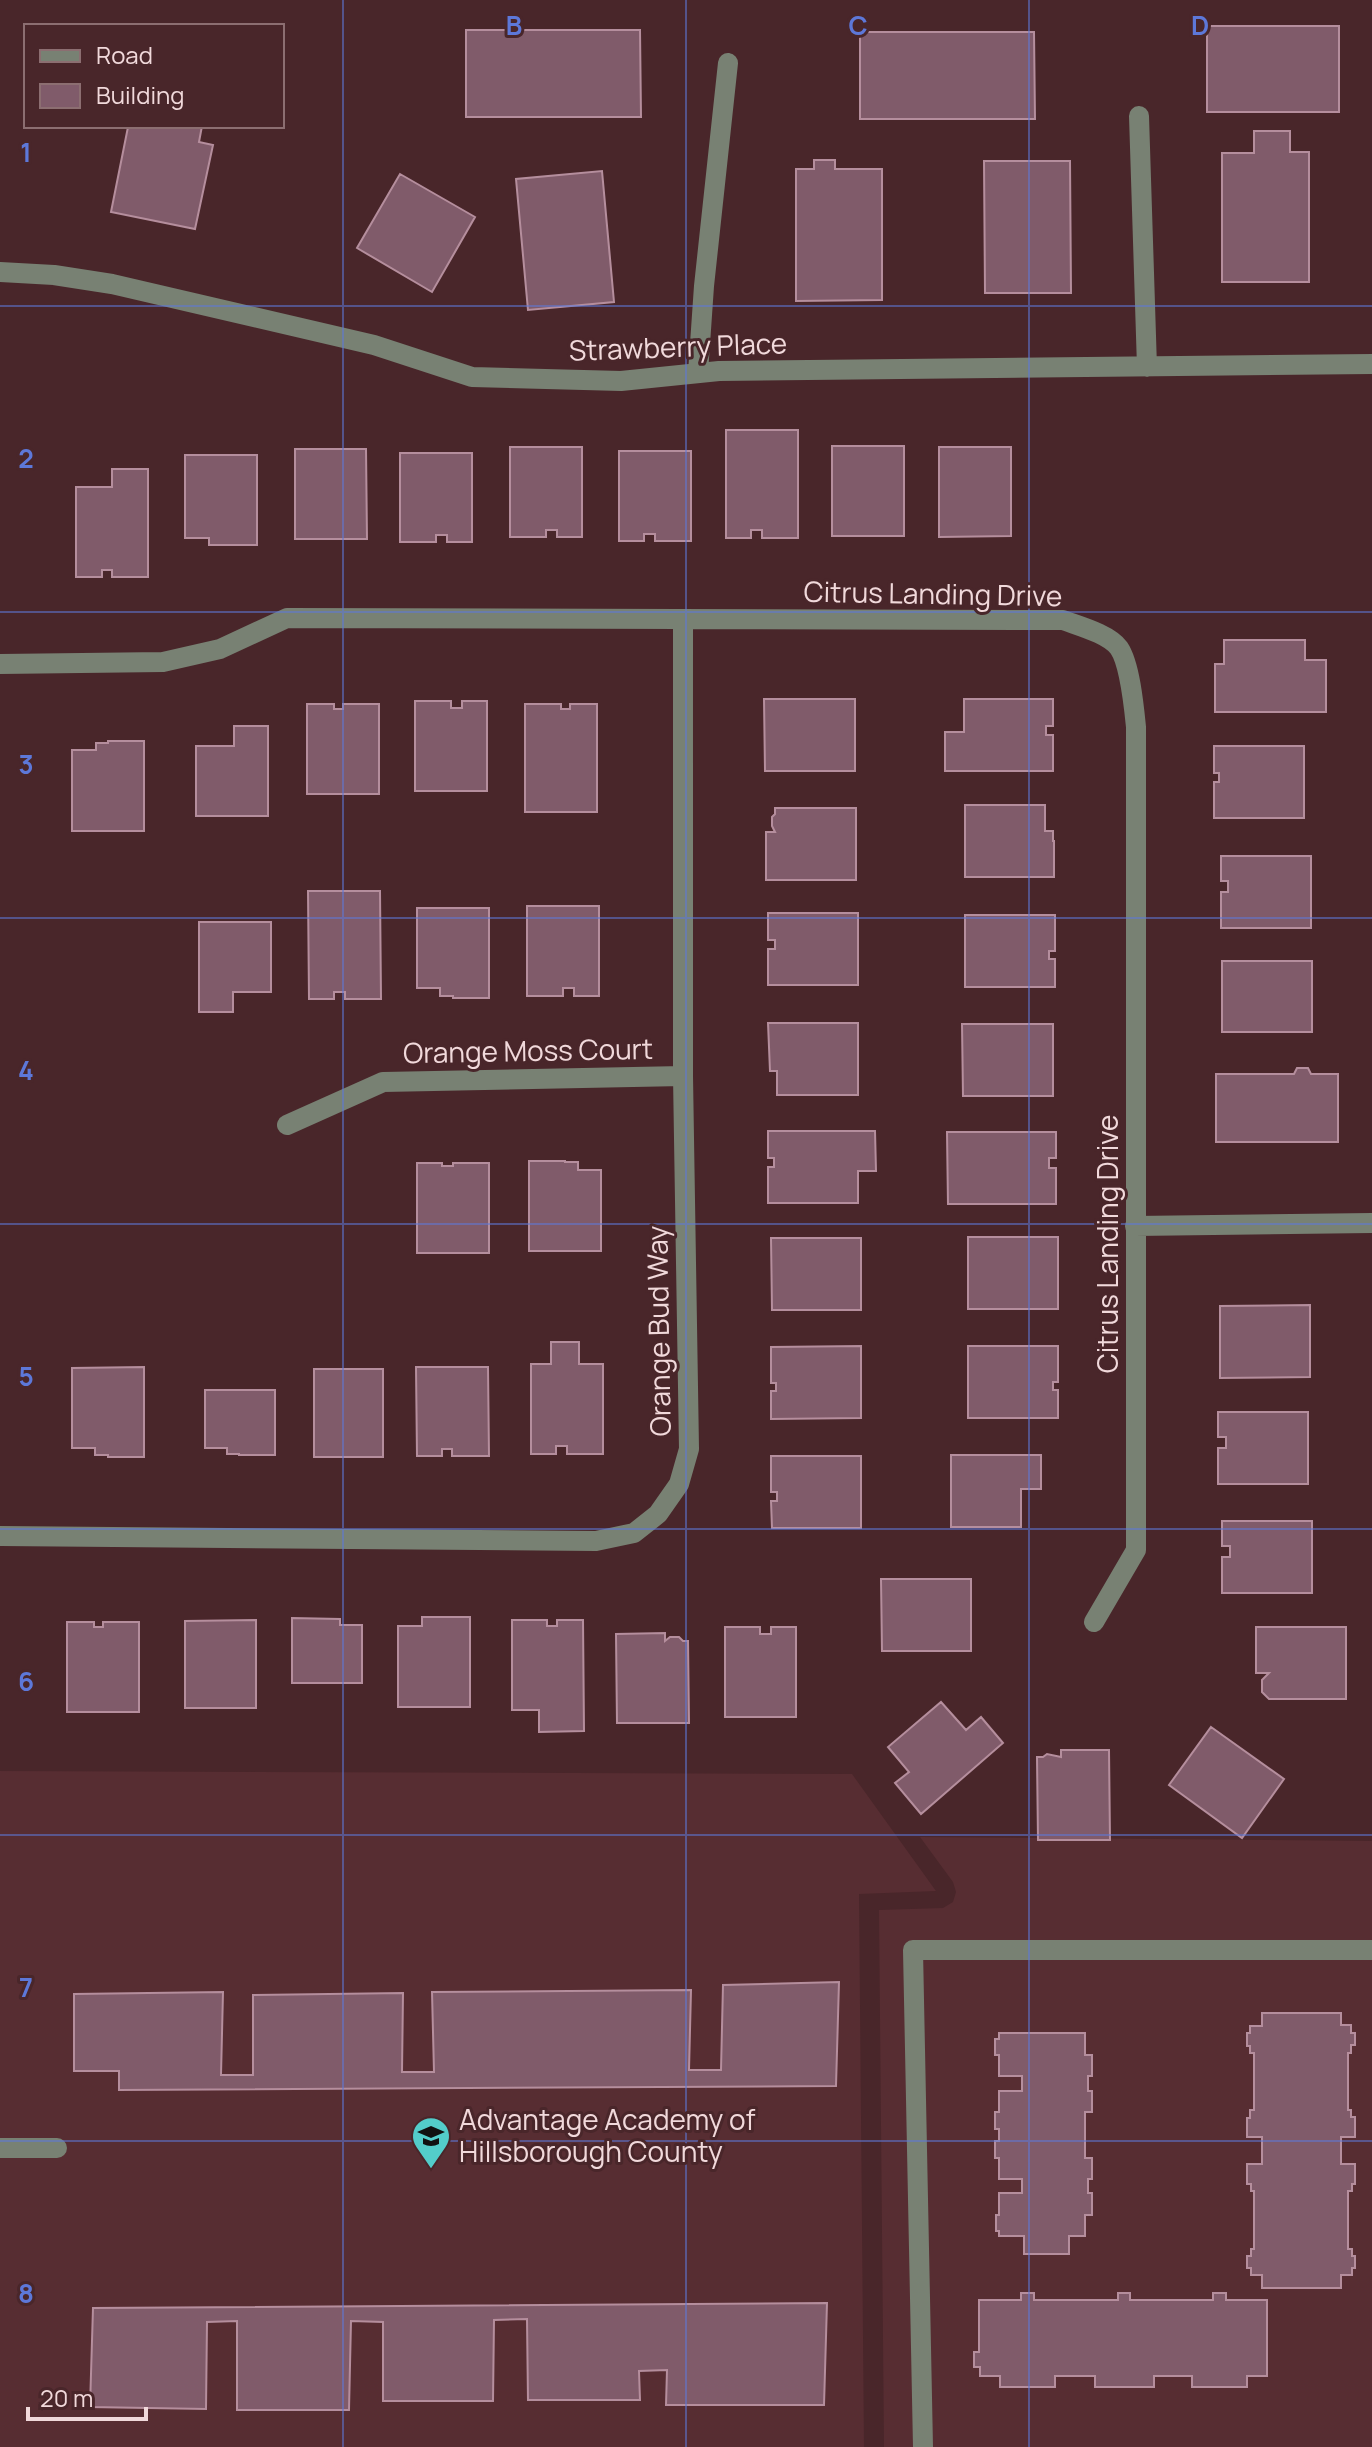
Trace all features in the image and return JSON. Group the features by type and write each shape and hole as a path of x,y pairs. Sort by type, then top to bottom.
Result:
{"street":[{"path":"698,373 704,286 728,63"},
{"path":"1139,116 1147,367"},
{"name":"Strawberry Place","path":"0,272 54,275 112,284 374,345 472,377 621,381 719,371 1372,364"},
{"name":"Citrus Landing Drive","path":"0,664 163,662 220,649 287,618 1063,620 1097,632 1119,647 1132,685 1136,727 1136,1550 1094,1622"},
{"name":"Orange Bud Way","path":"0,1536 596,1541 634,1533 658,1514 679,1484 689,1449 683,1076 683,619"},
{"name":"Orange Moss Court","path":"287,1125 383,1082 683,1076"},
{"path":"1135,1226 1372,1223"},
{"path":"923,2447 913,1950 1372,1950"},
{"path":"0,2148 57,2148"}],"shaded area":[{"name":"Advantage Academy of Hillsborough County","path":"0,1771 852,1774 936,1891 859,1894 864,2447 0,2447"},
{"path":"920,1837 1372,1841 1372,2447 884,2447 879,1910 943,1908 953,1902 956,1892 953,1882"}],"building":[{"path":"1207,26 1339,26 1339,112 1207,112"},
{"path":"466,30 640,30 641,117 466,117"},
{"path":"860,32 1034,32 1035,119 860,119"},
{"path":"128,128 202,128 199,142 213,145 195,229 111,212"},
{"path":"1254,131 1290,131 1290,152 1309,152 1309,282 1222,282 1222,153 1254,153"},
{"path":"814,160 835,160 835,169 882,169 882,300 796,301 796,169 814,169"},
{"path":"984,161 1070,161 1071,293 985,293"},
{"path":"602,171 614,302 528,310 516,179"},
{"path":"400,174 475,217 432,292 357,248"},
{"path":"726,430 798,430 798,538 762,538 762,530 751,530 751,538 726,538"},
{"path":"832,446 904,446 904,536 832,536"},
{"path":"510,447 582,447 582,537 557,537 557,530 546,530 546,537 510,537"},
{"path":"939,447 1011,447 1011,536 939,537"},
{"path":"295,449 366,449 367,539 295,539"},
{"path":"619,451 691,451 691,541 655,541 655,534 644,534 644,541 619,541"},
{"path":"400,453 472,453 472,542 447,542 447,535 436,535 436,542 400,542"},
{"path":"185,455 257,455 257,545 209,545 209,538 185,538"},
{"path":"112,469 148,469 148,577 112,577 112,570 102,570 102,577 76,577 76,487 112,487"},
{"path":"1224,640 1305,640 1305,660 1326,660 1326,712 1215,712 1215,664 1224,664"},
{"path":"764,699 855,699 855,771 765,771"},
{"path":"964,699 1053,699 1053,726 1046,726 1046,735 1053,735 1053,771 945,771 945,732 964,732"},
{"path":"415,701 451,701 451,708 462,708 462,701 487,701 487,791 415,791"},
{"path":"307,704 334,704 334,709 343,709 343,704 379,704 379,794 307,794"},
{"path":"525,704 561,704 561,709 570,709 570,704 597,704 597,812 525,812"},
{"path":"234,726 268,726 268,816 196,816 196,746 234,746"},
{"path":"144,741 144,831 72,831 72,750 96,750 96,743"},
{"path":"1214,746 1304,746 1304,818 1214,818 1214,782 1219,782 1219,773 1214,773"},
{"path":"965,805 1045,805 1045,831 1053,831 1054,877 965,877"},
{"path":"775,808 856,808 856,880 766,880 766,832 775,832 772,817"},
{"path":"1221,856 1311,856 1311,928 1221,928 1221,892 1228,892 1228,881 1221,881"},
{"path":"308,891 380,891 381,999 345,999 345,992 334,992 334,999 309,999"},
{"path":"527,906 599,906 599,996 574,996 574,988 563,988 563,996 527,996"},
{"path":"417,908 489,908 489,998 453,998 440,996 440,988 417,988"},
{"path":"768,913 858,913 858,985 768,985 768,949 775,949 775,940 768,940"},
{"path":"965,915 1055,915 1055,951 1049,951 1049,959 1055,959 1055,987 965,987"},
{"path":"199,922 271,922 271,992 233,992 233,1012 199,1012"},
{"path":"1222,961 1312,961 1312,1032 1222,1032"},
{"path":"768,1023 858,1023 858,1095 777,1095 777,1071 770,1071"},
{"path":"962,1024 1053,1024 1053,1096 963,1096"},
{"path":"1297,1068 1308,1068 1311,1074 1338,1074 1338,1142 1216,1142 1216,1074 1294,1074"},
{"path":"768,1131 875,1131 876,1171 858,1171 858,1203 768,1203 768,1167 774,1167 774,1158 768,1158"},
{"path":"947,1132 1056,1132 1056,1158 1049,1158 1049,1168 1056,1168 1056,1204 948,1204"},
{"path":"529,1161 578,1162 578,1170 601,1170 601,1251 529,1251"},
{"path":"417,1163 453,1166 453,1163 489,1163 489,1253 417,1253"},
{"path":"968,1237 1058,1237 1058,1309 968,1309"},
{"path":"771,1238 861,1238 861,1310 772,1310"},
{"path":"1310,1305 1310,1377 1220,1378 1220,1306"},
{"path":"551,1342 579,1342 579,1364 603,1364 603,1454 567,1454 567,1446 556,1446 556,1454 531,1454 531,1364 551,1364"},
{"path":"861,1346 861,1418 771,1419 771,1391 776,1391 776,1383 771,1383 771,1347"},
{"path":"968,1346 1058,1346 1058,1382 1053,1382 1053,1390 1058,1390 1058,1418 968,1418"},
{"path":"144,1367 144,1457 108,1457 95,1455 95,1448 72,1448 72,1368"},
{"path":"416,1367 488,1367 489,1456 452,1456 452,1449 442,1449 442,1456 417,1456"},
{"path":"314,1369 383,1369 383,1457 314,1457"},
{"path":"205,1390 275,1390 275,1455 227,1454 227,1448 205,1448"},
{"path":"1218,1412 1308,1412 1308,1484 1218,1484 1218,1448 1226,1448 1226,1437 1218,1437"},
{"path":"951,1455 1041,1455 1041,1489 1021,1489 1021,1527 951,1527"},
{"path":"771,1456 861,1456 861,1528 772,1528 771,1501 777,1501 777,1492 771,1492"},
{"path":"1222,1521 1312,1521 1312,1593 1222,1593 1222,1557 1230,1557 1230,1546 1222,1546"},
{"path":"881,1579 971,1579 971,1651 882,1651"},
{"path":"422,1617 470,1617 470,1707 398,1707 398,1626 422,1626"},
{"path":"292,1618 340,1619 340,1625 362,1625 362,1683 292,1683"},
{"path":"256,1620 256,1708 185,1708 185,1621"},
{"path":"512,1620 547,1620 547,1626 557,1626 557,1620 583,1620 584,1731 539,1732 539,1710 512,1710"},
{"path":"67,1622 94,1622 94,1627 103,1627 103,1622 139,1622 139,1712 67,1712"},
{"path":"725,1627 760,1627 760,1634 771,1634 771,1627 796,1627 796,1717 725,1717"},
{"path":"1256,1627 1346,1627 1346,1699 1269,1699 1262,1692 1262,1680 1269,1673 1256,1673"},
{"path":"665,1633 665,1641 670,1637 679,1637 688,1641 689,1723 617,1723 616,1634"},
{"path":"941,1702 966,1730 981,1717 1003,1743 921,1814 895,1783 909,1772 888,1747"},
{"path":"1211,1727 1284,1779 1242,1838 1169,1785"},
{"path":"1061,1750 1109,1750 1110,1840 1038,1840 1037,1757 1047,1754 1061,1757"},
{"path":"839,1982 836,2086 119,2090 119,2071 74,2071 74,1994 223,1992 221,2075 253,2075 253,1995 403,1993 402,2072 434,2072 432,1992 691,1990 689,2070 721,2070 723,1985"},
{"path":"1262,2013 1341,2013 1341,2025 1351,2025 1351,2033 1355,2033 1355,2045 1351,2045 1351,2053 1348,2053 1348,2110 1351,2110 1351,2117 1355,2117 1355,2137 1341,2137 1341,2164 1355,2164 1355,2184 1352,2184 1352,2191 1348,2191 1348,2249 1352,2249 1352,2256 1355,2256 1355,2268 1352,2268 1352,2275 1341,2275 1341,2288 1262,2288 1262,2275 1251,2275 1251,2268 1247,2268 1247,2256 1251,2256 1251,2249 1254,2249 1254,2191 1251,2191 1251,2184 1247,2184 1247,2164 1262,2164 1262,2137 1247,2137 1247,2118 1250,2118 1250,2110 1254,2110 1254,2053 1250,2053 1250,2046 1247,2046 1247,2033 1250,2033 1250,2026 1262,2026"},
{"path":"999,2033 1085,2033 1085,2055 1092,2055 1088,2091 1092,2091 1092,2112 1085,2112 1085,2158 1092,2158 1088,2193 1092,2193 1092,2215 1085,2215 1085,2236 1069,2236 1069,2254 1024,2254 1024,2236 999,2236 999,2231 996,2231 999,2193 1022,2193 1022,2179 999,2179 999,2158 995,2158 995,2141 999,2141 995,2112 999,2112 999,2091 1022,2091 1022,2076 999,2076 995,2039 999,2039"},
{"path":"1021,2293 1034,2293 1034,2300 1118,2300 1118,2293 1130,2293 1130,2300 1213,2300 1213,2293 1226,2293 1226,2300 1267,2300 1267,2376 1247,2376 1247,2387 1192,2387 1192,2376 1154,2376 1154,2387 1095,2387 1095,2376 1055,2376 1055,2387 1000,2387 1000,2376 980,2376 980,2367 974,2367 974,2352 979,2352 979,2300 1021,2300"},
{"path":"827,2303 824,2405 666,2405 667,2370 639,2371 640,2400 528,2400 527,2319 494,2320 493,2401 383,2401 383,2322 351,2321 349,2410 237,2410 237,2321 207,2322 206,2409 90,2407 93,2308"}],"place":[{"name":"Advantage Academy of Hillsborough County","path":"431,2170"}]}
